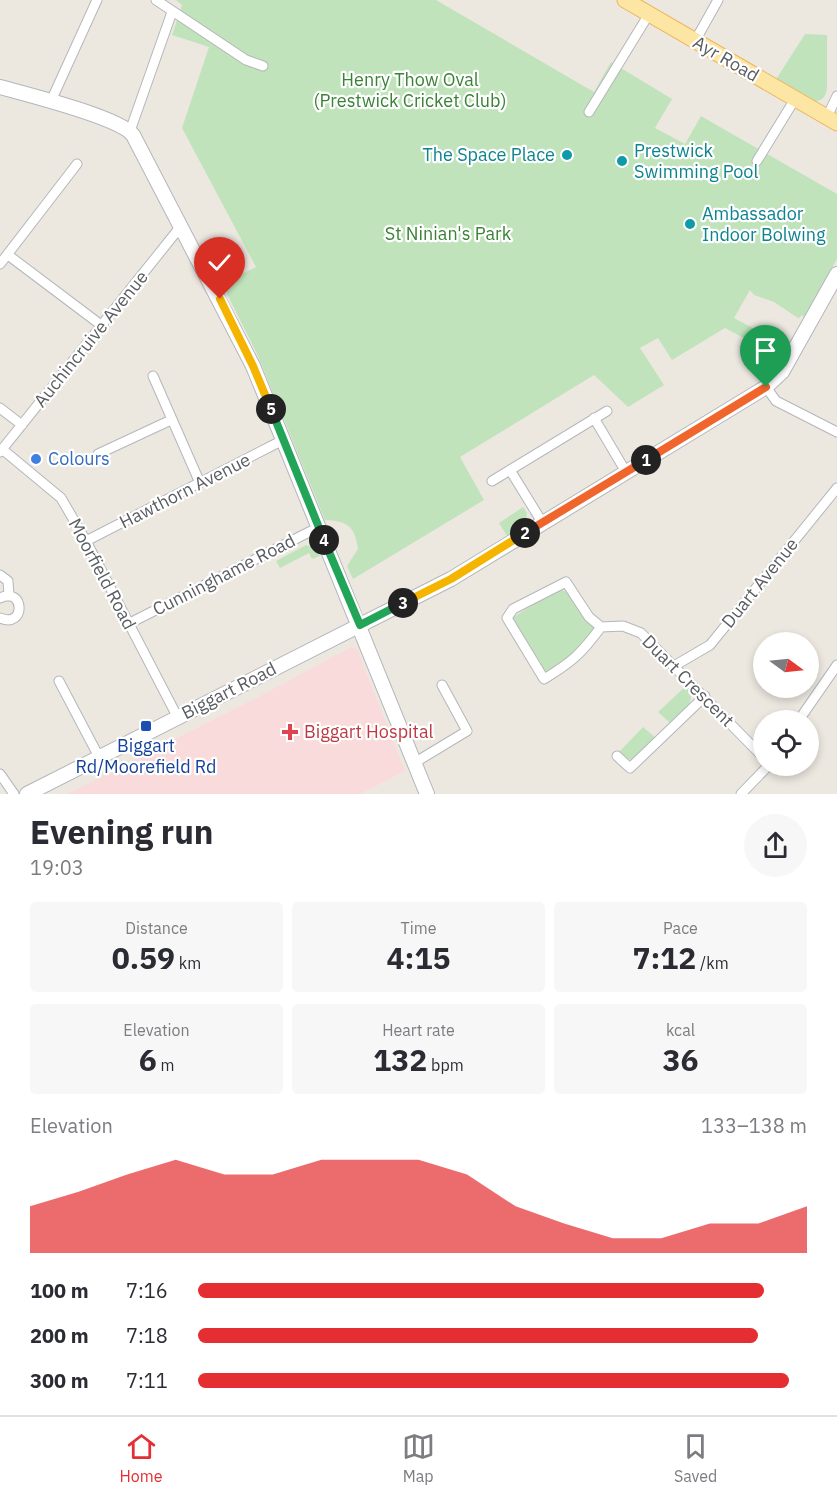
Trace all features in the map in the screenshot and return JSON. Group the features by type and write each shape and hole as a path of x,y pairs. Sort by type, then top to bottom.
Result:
{"main road":[{"name":"Ayr Road","path":"625,0 832,120"}],"street":[{"path":"51,101 97,0"},
{"path":"156,0 246,60 263,66"},
{"path":"695,41 718,0"},
{"path":"130,131 172,12"},
{"path":"589,112 649,15"},
{"path":"0,87 51,101 130,131 253,366 427,794"},
{"path":"832,120 837,96"},
{"path":"757,161 795,99"},
{"path":"0,264 76,164"},
{"name":"Auchincruive Avenue","path":"1,450 181,226"},
{"path":"8,255 101,326"},
{"name":"Biggart Road","path":"27,794 451,579 766,387 782,372 837,274"},
{"path":"153,376 200,483"},
{"path":"766,387 776,401 837,432"},
{"path":"0,408 22,425"},
{"path":"492,481 607,411"},
{"path":"594,418 626,471"},
{"path":"98,454 171,420"},
{"name":"Hawthorn Avenue","path":"86,542 283,440"},
{"name":"Moorfield Road","path":"1,450 61,498 130,623 178,718"},
{"path":"510,470 542,522"},
{"name":"Duart Avenue","path":"674,666 710,645 837,488"},
{"name":"Cunninghame Road","path":"130,623 319,527"},
{"path":"0,575 8,581 4,597 18,602 19,612 11,619 0,618"},
{"path":"566,582 589,617 601,627 573,662 544,679 507,618 513,609 566,582"},
{"name":"Duart Crescent","path":"601,627 623,626 641,633 753,746"},
{"path":"807,710 837,665"},
{"path":"59,681 99,757"},
{"path":"414,763 467,731 442,685"},
{"path":"617,756 630,768 705,696"},
{"path":"0,774 14,794"},
{"path":"741,794 758,776"}],"shaded area":[{"name":"Biggart Hospital","path":"351,647 357,649 405,771 360,794 67,794 262,695"}],"green space":[{"name":"St Ninian's Park","path":"176,0 436,0 594,92 611,62 672,99 655,128 685,144 701,116 837,194 837,259 804,317 801,315 798,318 774,302 754,295 750,290 734,318 786,346 778,359 725,328 672,360 658,338 640,348 664,385 628,407 594,375 460,457 484,500 353,579 347,566 358,549 355,535 349,526 325,520 258,356 222,284 256,267 182,128 209,47 172,35 182,5"},
{"path":"805,34 827,35 827,89 823,98 813,102 775,81"},
{"path":"523,507 527,513 526,523 507,536 499,523"},
{"path":"306,545 316,549 320,556 312,559 309,553 280,568 276,561"},
{"path":"558,589 568,592 580,611 596,629 572,659 548,674 544,673 540,667 541,663 512,618"},
{"path":"687,685 690,691 690,702 684,711 670,723 658,712"},
{"path":"643,727 656,738 634,760 626,759 619,752"}],"place":[{"name":"The Space Place","path":"567,155"},
{"name":"Prestwick Swimming Pool","path":"622,161"},
{"name":"Ambassador Indoor Bolwing","path":"690,224"},
{"name":"Colours","path":"36,459"},
{"name":"Biggart Rd/Moorefield Rd","path":"146,726"},
{"name":"Biggart Hospital","path":"290,732"}],"route":[{"path":"220,299 253,366 360,625 451,579 766,387"}],"park label":[{"name":"Henry Thow Oval (Prestwick Cricket Club)","path":"410,90"}]}
